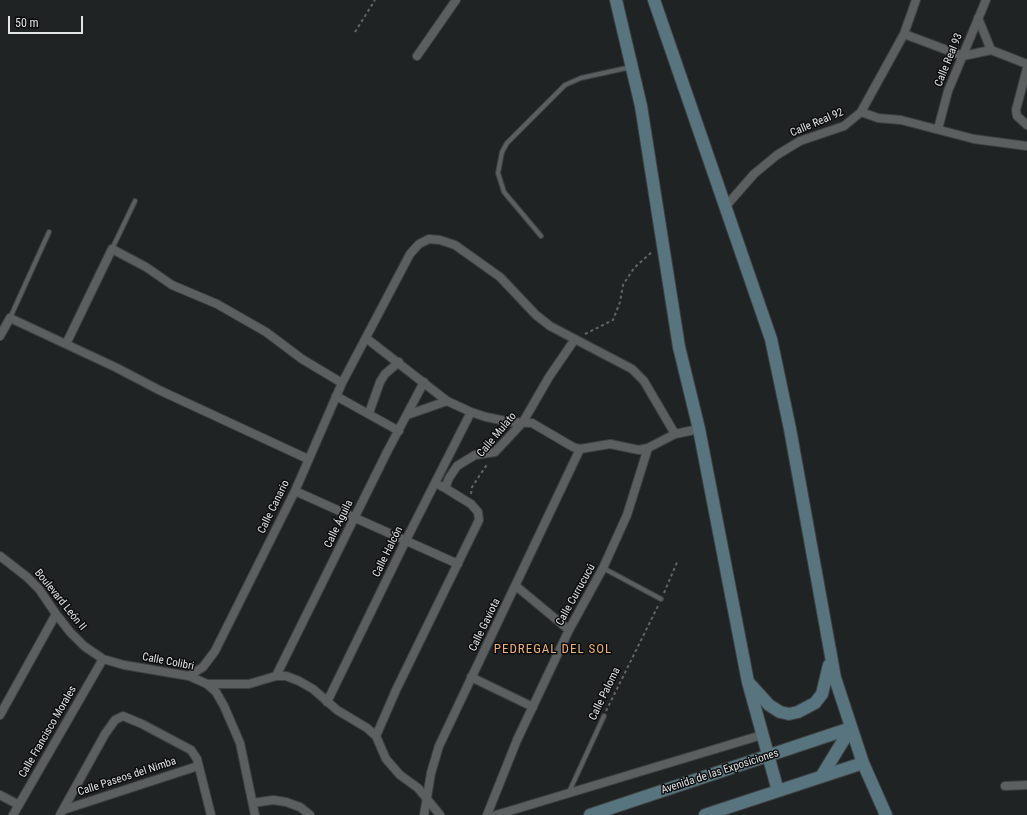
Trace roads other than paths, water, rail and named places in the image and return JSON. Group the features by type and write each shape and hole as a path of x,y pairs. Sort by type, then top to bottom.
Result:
{"street":[{"path":"417,56 456,0"},
{"path":"616,0 642,113 679,347 698,429 748,682 778,791"},
{"path":"654,0 766,322 790,429 834,678 863,763 886,815"},
{"name":"Calle Real 92","path":"726,206 754,174 777,154 800,141 844,126 861,112 904,34 916,0"},
{"name":"Calle Real 93","path":"938,129 948,91 986,0"},
{"path":"978,18 991,50"},
{"path":"904,34 963,56 991,50 1027,64"},
{"path":"1027,68 1026,79 1016,110 1017,116 1027,124"},
{"path":"861,112 878,118 902,120 974,140 1027,146"},
{"name":"Calle Canario","path":"189,676 203,667 216,652 295,490 342,382 410,254 419,244 429,239 440,240 455,245 500,277 536,315 550,326 575,339"},
{"path":"66,344 112,249 146,268 172,285 217,304 266,332 302,359 342,382"},
{"path":"0,336 10,318 159,390 308,459"},
{"path":"366,338 399,362 447,401 471,412 499,420 523,422 540,427 562,442 580,449 610,444 639,450 648,448 675,434 698,429"},
{"path":"575,339 632,369 644,381 675,434"},
{"name":"Calle Mulato","path":"445,488 449,478 457,466 475,455 495,452 523,422 549,377 575,339"},
{"path":"369,413 380,382 385,374 399,362"},
{"name":"Calle Águila","path":"276,676 354,517 424,382"},
{"path":"336,396 399,431"},
{"path":"407,415 447,401"},
{"name":"Calle Halcón","path":"328,702 406,540 471,412"},
{"name":"Calle Currucucú","path":"487,815 500,780 533,707 569,630 603,568 627,515 648,448"},
{"name":"Calle Gaviota","path":"424,815 431,772 439,746 580,449"},
{"path":"376,736 396,690 479,520 478,512 471,504 435,482"},
{"path":"295,490 458,564"},
{"name":"Boulevard León II","path":"0,556 11,563 38,589 56,614 84,646 102,659"},
{"path":"516,586 569,630"},
{"path":"0,715 56,614"},
{"path":"748,682 769,705 780,712 789,714 798,712 815,703 822,694 828,673 829,656"},
{"name":"Calle Colibri","path":"102,659 124,665 189,676 207,684 216,692 233,723 240,743 255,815"},
{"name":"Calle Francisco Morales","path":"13,815 102,659"},
{"path":"207,684 249,684 276,676 286,676 299,681 313,689 336,710 367,728 376,736 386,759 400,775 418,788 440,815"},
{"path":"471,677 533,707"},
{"path":"61,812 105,734 119,716 134,719 187,747 194,754 211,815"},
{"path":"821,777 851,728"},
{"name":"Avenida de las Exposiciones","path":"590,815 768,757 821,737 851,728"},
{"path":"496,815 762,735"},
{"path":"705,815 863,763"},
{"name":"Calle Paseos del Nimba","path":"61,812 198,766"},
{"path":"1005,786 1027,784"},
{"path":"0,795 19,805"},
{"path":"253,803 273,800 286,802 300,808 310,815"}],"lane":[{"path":"541,236 504,192 498,172 502,152 507,143 565,85 581,78 632,67"},
{"path":"112,249 135,201"},
{"path":"10,318 49,232"},
{"path":"603,568 661,599"},
{"name":"Calle Paloma","path":"569,792 604,716"}],"district":[{"name":"PEDREGAL DEL SOL","path":"553,650"}]}
